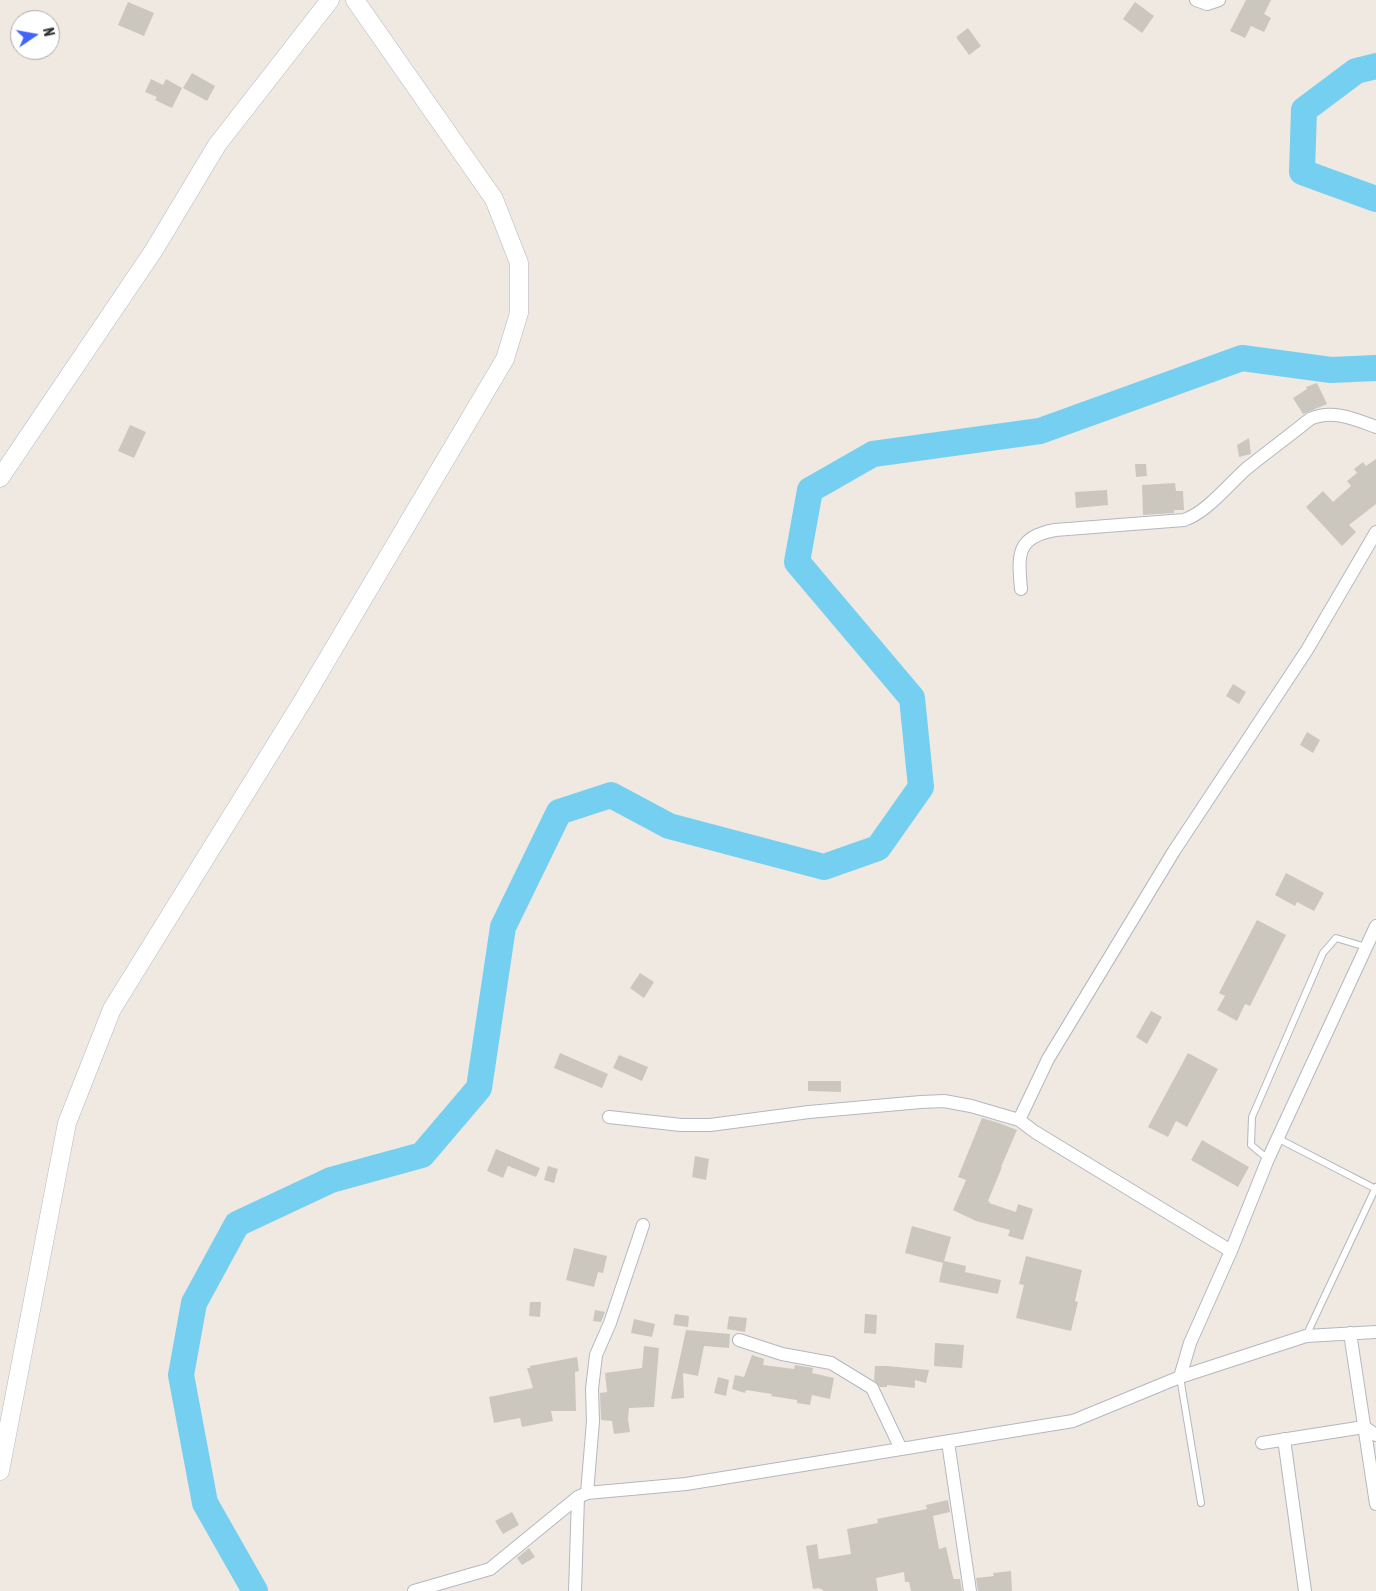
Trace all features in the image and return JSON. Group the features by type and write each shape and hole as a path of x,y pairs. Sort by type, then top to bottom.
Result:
{"main road":[{"path":"0,478 154,250 217,145 330,0"},
{"path":"0,1471 68,1123 112,1009 302,702 505,359 519,313 519,263 494,200 355,0"}],"street":[{"path":"1201,2 1219,0"},
{"path":"1021,589 1019,567 1022,548 1029,539 1040,533 1189,518 1204,509 1246,470 1310,419 1319,415 1333,415 1352,418 1376,427"},
{"path":"1019,1120 1048,1059 1164,868 1307,650 1376,532"},
{"path":"1180,1377 1190,1343 1231,1251 1268,1158 1376,926"},
{"path":"609,1117 681,1125 710,1125 809,1112 921,1102 944,1101 971,1106 1019,1120 1035,1132 1231,1251"},
{"path":"575,1591 582,1495 593,1421 592,1388 596,1355 610,1323 643,1225"},
{"path":"414,1591 490,1569 582,1495 686,1484 1074,1421 1180,1377 1306,1336 1376,1332"},
{"path":"1350,1334 1376,1504"},
{"path":"739,1340 782,1354 831,1363 872,1388 900,1449"},
{"path":"1262,1443 1364,1427 1376,1435"},
{"path":"1284,1440 1305,1591"},
{"path":"948,1442 970,1591"}],"lane":[{"path":"1268,1158 1251,1145 1252,1117 1323,953 1336,938 1366,947"},
{"path":"1277,1138 1376,1188 1306,1336"},
{"path":"1180,1377 1201,1503"}],"building":[{"path":"1246,0 1271,0 1264,14 1271,18 1264,32 1251,26 1245,38 1230,31"},
{"path":"128,2 154,13 144,36 118,25"},
{"path":"1135,2 1154,16 1142,33 1123,19"},
{"path":"968,28 981,46 969,55 956,37"},
{"path":"192,73 215,86 207,101 183,88"},
{"path":"151,79 163,85 166,79 182,88 172,108 155,100 157,97 145,92"},
{"path":"1317,383 1327,404 1303,414 1293,398 1307,389 1306,387"},
{"path":"130,425 146,432 134,458 118,451"},
{"path":"1249,438 1251,454 1239,457 1237,445"},
{"path":"1376,459 1376,504 1349,525 1356,532 1342,546 1306,507 1323,491 1333,502 1351,486 1347,481 1357,473 1354,469 1363,462 1366,466"},
{"path":"1135,464 1146,464 1147,476 1136,477"},
{"path":"1175,483 1176,491 1183,491 1184,510 1174,510 1174,513 1143,515 1142,485"},
{"path":"1107,490 1108,505 1076,508 1075,492"},
{"path":"1233,684 1246,692 1239,704 1226,696"},
{"path":"1307,732 1320,740 1313,753 1300,745"},
{"path":"1286,873 1324,893 1314,911 1297,902 1295,906 1275,895"},
{"path":"1257,920 1286,935 1250,1006 1245,1004 1237,1021 1217,1010 1225,996 1219,993"},
{"path":"640,973 654,982 644,998 630,988"},
{"path":"1151,1011 1162,1017 1147,1044 1136,1037"},
{"path":"560,1053 608,1074 602,1088 554,1068"},
{"path":"1188,1053 1218,1069 1187,1127 1176,1121 1168,1137 1148,1127"},
{"path":"619,1055 648,1067 642,1081 613,1068"},
{"path":"808,1081 841,1081 841,1092 808,1091"},
{"path":"982,1118 1017,1130 988,1201 1016,1212 1018,1204 1033,1209 1023,1240 1008,1236 1010,1230 976,1221 953,1210 966,1180 958,1177"},
{"path":"1202,1140 1249,1167 1238,1187 1191,1160"},
{"path":"496,1149 540,1168 536,1177 508,1166 503,1178 487,1171"},
{"path":"695,1156 709,1159 706,1180 692,1177"},
{"path":"548,1166 558,1169 554,1183 544,1180"},
{"path":"912,1226 951,1237 944,1261 966,1266 965,1272 1001,1280 998,1294 939,1282 943,1263 905,1253"},
{"path":"574,1248 607,1256 603,1273 598,1272 594,1287 566,1280"},
{"path":"1026,1256 1082,1270 1075,1301 1078,1302 1071,1331 1016,1318 1024,1285 1019,1284"},
{"path":"530,1302 541,1302 540,1317 529,1316"},
{"path":"595,1310 605,1312 601,1322 593,1321"},
{"path":"675,1314 689,1316 688,1327 673,1325"},
{"path":"865,1314 877,1315 876,1334 864,1333"},
{"path":"729,1316 747,1318 745,1332 727,1329"},
{"path":"634,1319 655,1324 652,1337 631,1333"},
{"path":"686,1330 730,1334 729,1348 704,1346 698,1376 683,1373 684,1398 671,1399"},
{"path":"935,1343 964,1345 962,1368 934,1366"},
{"path":"644,1346 659,1348 654,1407 629,1408 630,1432 614,1434 612,1421 601,1420 600,1393 607,1392 605,1373 642,1368"},
{"path":"752,1355 764,1359 763,1365 794,1369 795,1365 813,1368 812,1373 834,1378 830,1399 812,1395 810,1405 797,1403 797,1400 771,1396 772,1394 746,1390 745,1393 732,1389 735,1375 744,1377"},
{"path":"577,1357 579,1371 575,1372 576,1411 551,1411 553,1421 522,1427 520,1418 494,1423 489,1397 533,1388 527,1368 530,1368 530,1366"},
{"path":"875,1366 929,1370 926,1383 915,1380 915,1388 887,1385 887,1387 880,1387 874,1380"},
{"path":"718,1377 729,1380 726,1396 714,1393"},
{"path":"948,1500 950,1512 933,1516 939,1549 946,1547 953,1577 954,1579 960,1579 962,1591 911,1591 909,1582 905,1582 904,1572 876,1578 878,1591 823,1591 819,1588 813,1589 806,1546 817,1544 819,1559 851,1554 847,1529 878,1523 877,1519 927,1509 926,1505"},
{"path":"512,1512 519,1525 503,1534 495,1521"},
{"path":"529,1548 535,1557 522,1565 517,1558"},
{"path":"1011,1571 1012,1591 978,1591 976,1578 994,1576 993,1573"}],"waterway":[{"path":"1376,66 1356,71 1304,110 1302,172 1376,199"},
{"path":"255,1591 205,1503 181,1375 194,1303 237,1224 331,1180 422,1155 479,1088 503,927 559,812 611,795 669,826 824,867 878,848 921,787 912,698 797,562 810,490 873,454 1040,431 1242,358 1331,370 1376,368"}]}
